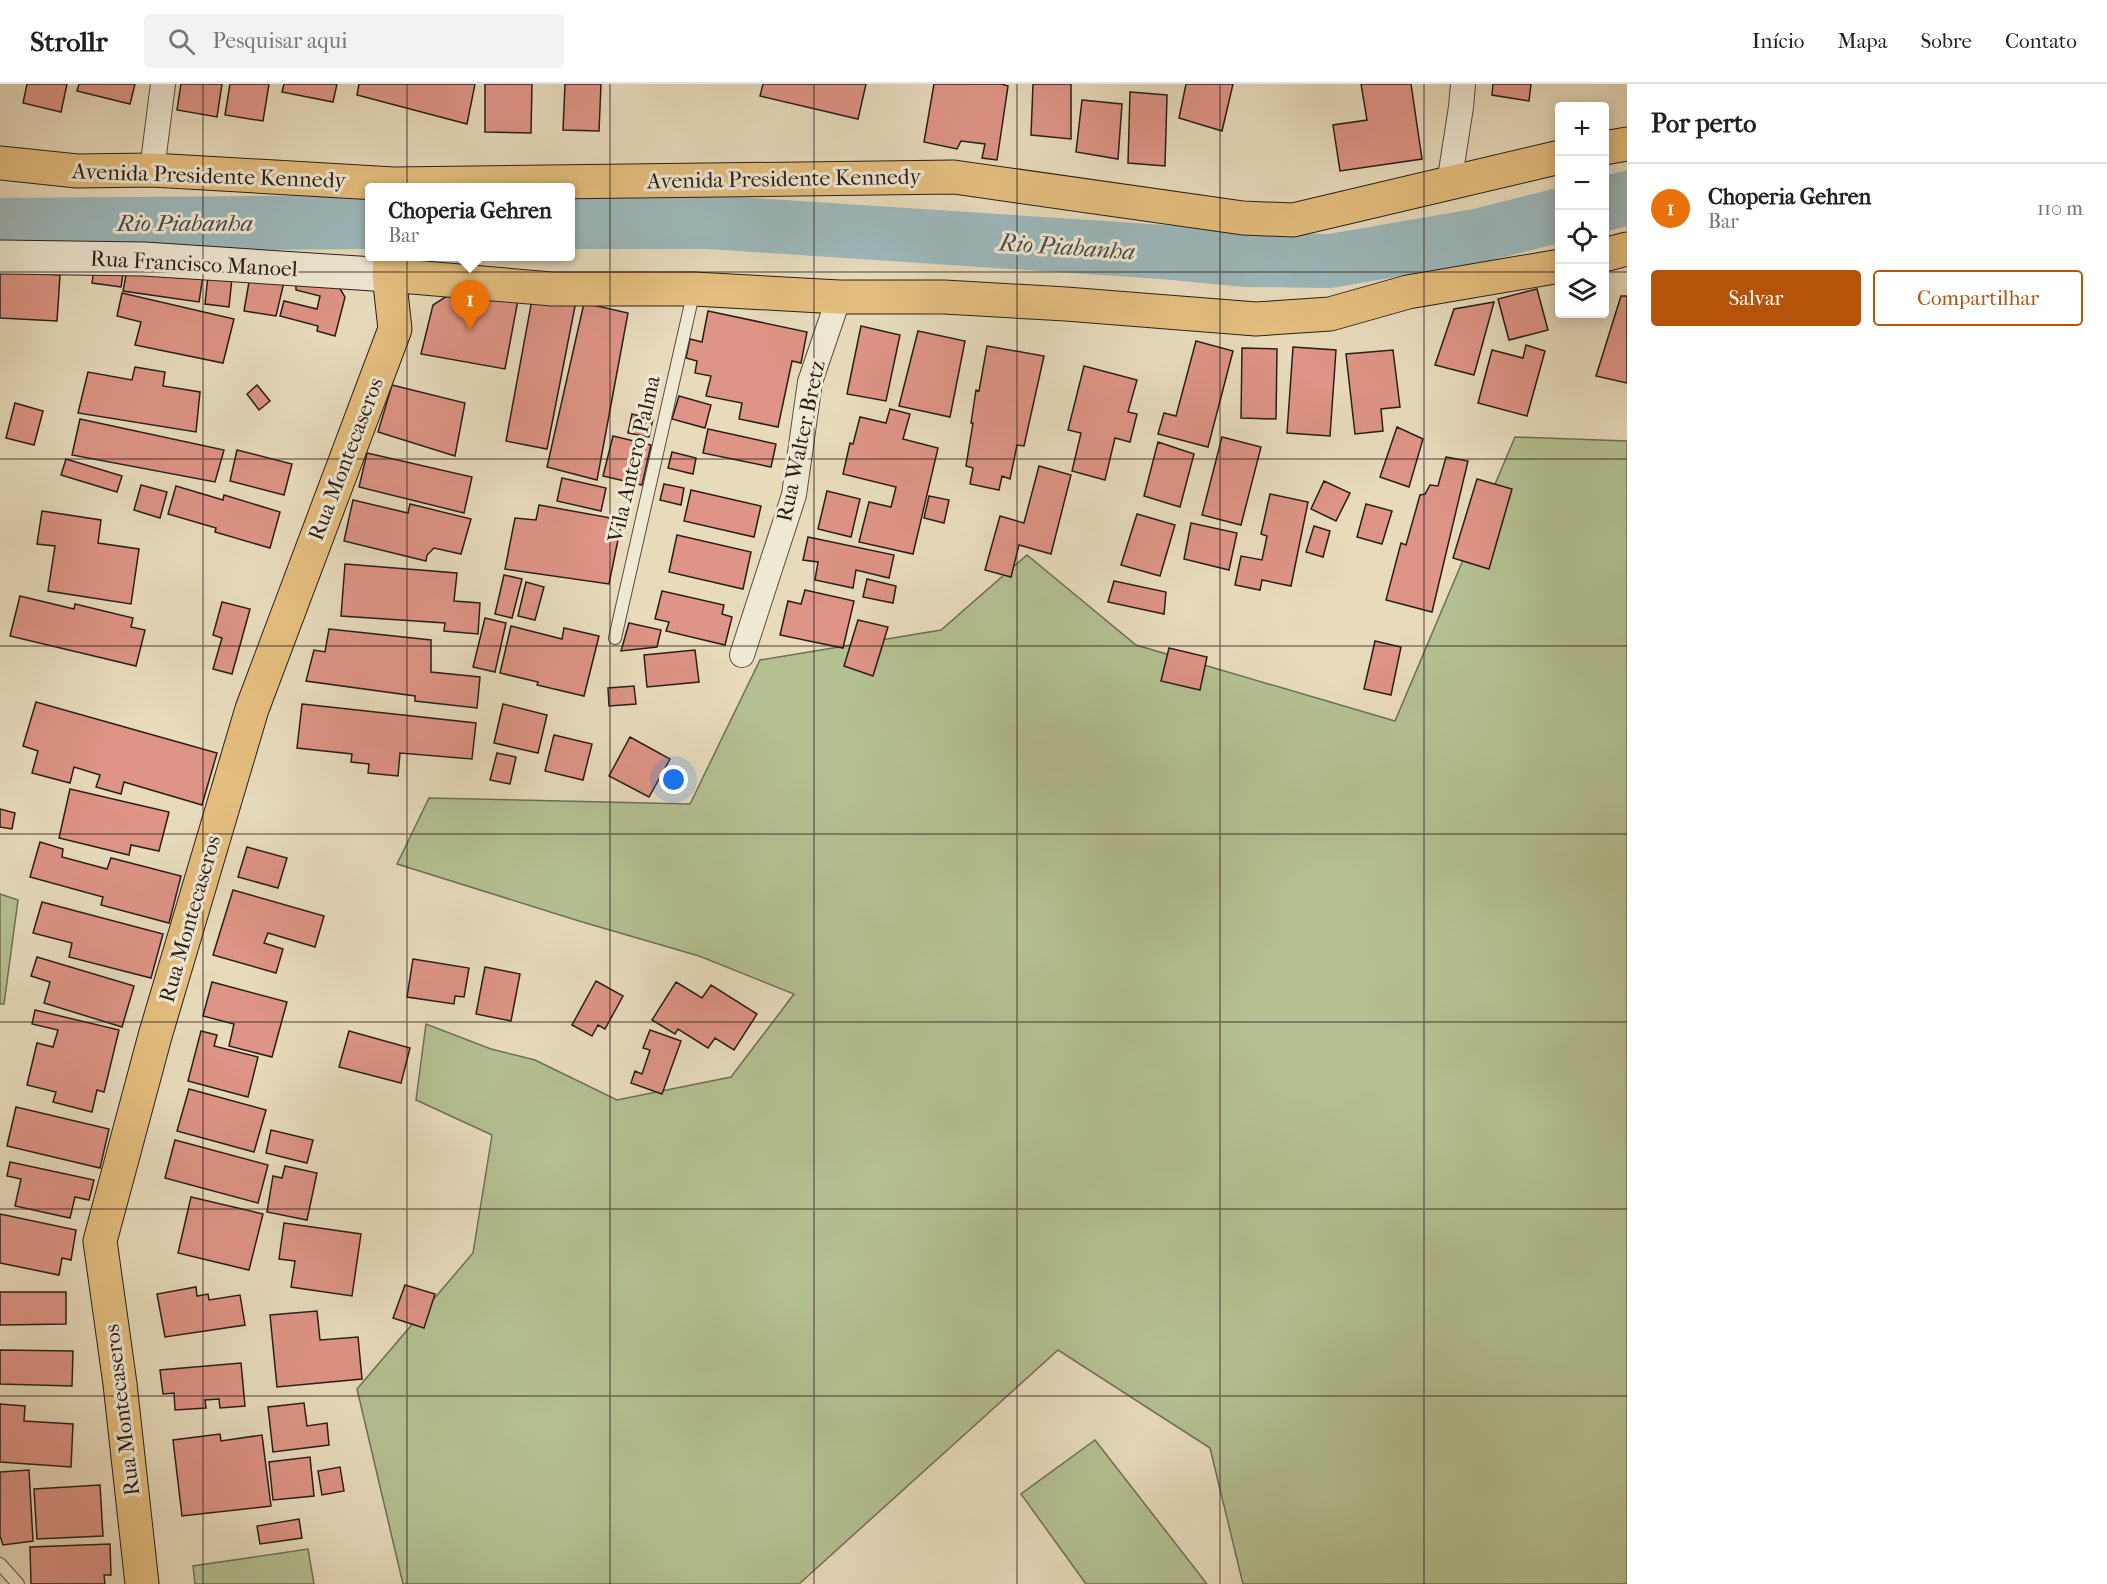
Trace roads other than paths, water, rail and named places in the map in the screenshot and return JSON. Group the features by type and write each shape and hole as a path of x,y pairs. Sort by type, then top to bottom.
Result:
{"main road":[{"path":"1609,147 1627,144"},
{"name":"Avenida Presidente Kennedy","path":"575,183 954,177 1243,218 1293,220 1555,158"},
{"name":"Avenida Presidente Kennedy","path":"0,163 77,171 152,170 365,184"},
{"path":"1609,254 1627,249"},
{"name":"Rua Francisco Manoel","path":"0,257 389,266"},
{"path":"389,266 552,289 694,289 839,297 944,297 1256,319 1330,314 1408,292 1555,268"},
{"name":"Rua Montecaseros","path":"142,1584 120,1384 100,1241 155,1036 252,709 395,329 389,266"}],"street":[{"path":"152,170 163,84"},
{"path":"1449,184 1463,84"},
{"name":"Rua Walter Bretz","path":"742,655 794,495 810,382 839,297"}],"lane":[{"name":"Vila Antero Palma","path":"615,638 694,289"},
{"path":"0,1564 18,1584"}],"waterway":[{"name":"Rio Piabanha","path":"1609,203 1627,198"},
{"name":"Rio Piabanha","path":"575,222 710,222 1163,252 1247,260 1330,261 1481,235 1555,216"},
{"name":"Rio Piabanha","path":"0,225 365,222"}],"place":[{"name":"Choperia Gehren","path":"470,330"}]}
